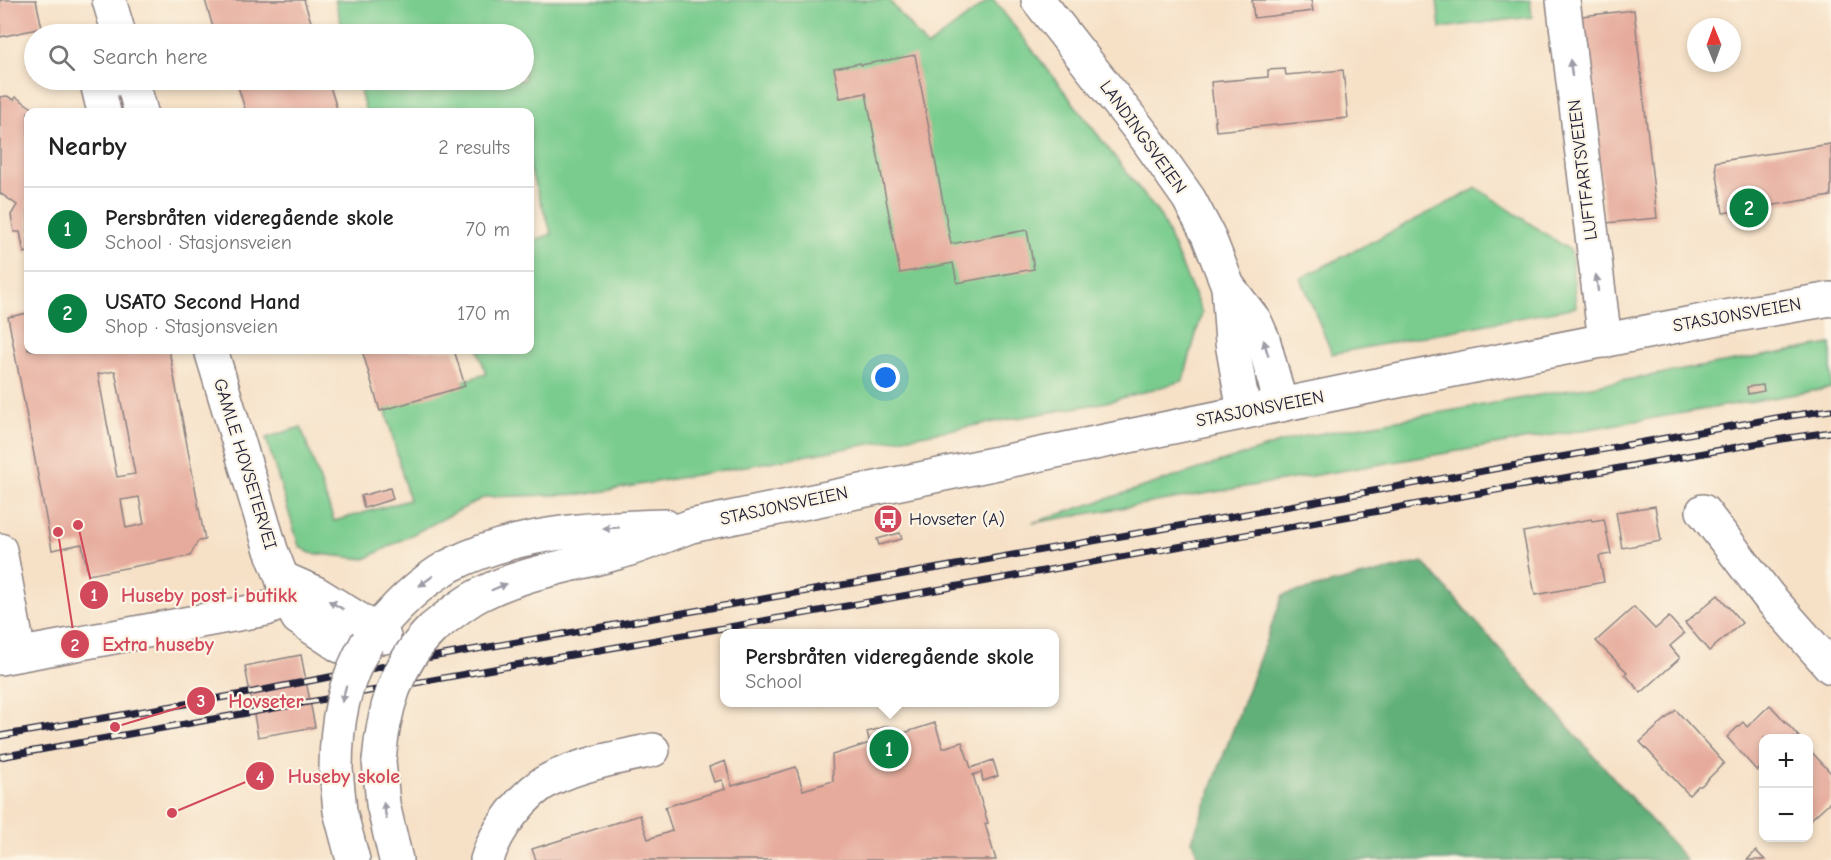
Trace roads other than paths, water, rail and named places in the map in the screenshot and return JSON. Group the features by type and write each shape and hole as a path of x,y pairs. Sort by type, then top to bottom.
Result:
{"street":[{"path":"110,0 116,24"},
{"name":"LANDINGSVEIEN","path":"1038,0 1101,78 1171,171 1208,235 1228,286 1255,321 1263,339 1281,405"},
{"name":"LUFTFARTSVEIEN","path":"1563,0 1605,340"},
{"path":"99,90 103,108"},
{"path":"135,90 140,108"},
{"name":"LANDINGSVEIEN","path":"1228,286 1232,343 1244,412"},
{"name":"STASJONSVEIEN","path":"405,662 432,628 482,594 515,580 618,553 691,526 1605,340 1831,299"},
{"name":"GAMLE HOVSETERVEI","path":"212,354 271,550 289,587 298,618 365,642 405,662"},
{"path":"1703,512 1769,597 1831,667"},
{"name":"STASJONSVEIEN","path":"365,642 423,583 448,567 477,554 508,544 546,536 610,528 691,526"},
{"path":"0,550 10,656 266,609 276,606 289,587"},
{"path":"353,860 340,811 336,770 338,723 344,693 365,642"},
{"path":"396,860 383,804 379,761 390,698 405,662"},
{"path":"487,860 503,825 524,800 550,779 602,762 653,750"}],"railway":[{"path":"0,736 248,693 426,658 1831,410"},
{"path":"0,757 1831,432"}],"place":[{"name":"USATO Second Hand","path":"1749,208"},
{"name":"Hovseter (A)","path":"888,519"},
{"name":"Huseby post i butikk","path":"78,525"},
{"name":"Extra huseby","path":"58,532"},
{"name":"Hovseter","path":"115,727"},
{"name":"Persbråten videregående skole","path":"889,749"},
{"name":"Huseby skole","path":"172,813"}]}
